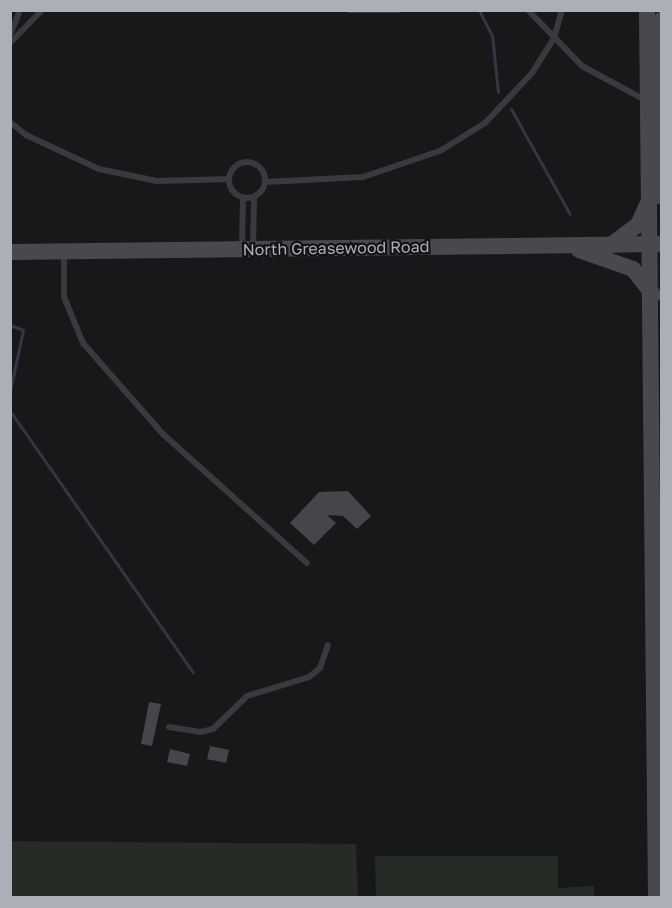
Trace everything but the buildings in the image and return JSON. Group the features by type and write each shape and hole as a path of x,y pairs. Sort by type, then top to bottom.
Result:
{"main road":[{"path":"647,10 648,203 657,244"},
{"path":"656,897 659,782 658,404 654,296 659,232 662,19"},
{"path":"611,245 638,225 648,203"},
{"name":"North Greasewood Road","path":"10,252 657,244"},
{"path":"565,245 633,269 654,296"},
{"path":"654,296 662,273"}],"lane":[{"path":"10,35 20,10"},
{"path":"10,43 42,10"},
{"path":"349,10 398,10"},
{"path":"528,10 591,73 648,101"},
{"path":"248,249 254,196 265,182 363,177 440,151 507,101 554,38 562,10"},
{"path":"10,122 26,135 99,170 157,181 229,179"},
{"path":"254,196 243,198 231,189 229,179 237,165 248,162 259,166 265,182"},
{"path":"243,198 248,249"},
{"path":"64,251 64,297 83,343 163,434 307,563"},
{"path":"169,727 200,732 213,729 247,696 309,677 320,668 328,645"}],"shaded area":[{"path":"11,841 356,844 358,897 11,897"},
{"path":"375,856 558,856 558,888 594,886 594,897 376,897"}],"waterway":[{"path":"479,10 492,35 498,92"},
{"path":"511,109 570,214"},
{"path":"10,325 23,330 10,391"},
{"path":"10,411 193,672"}]}
